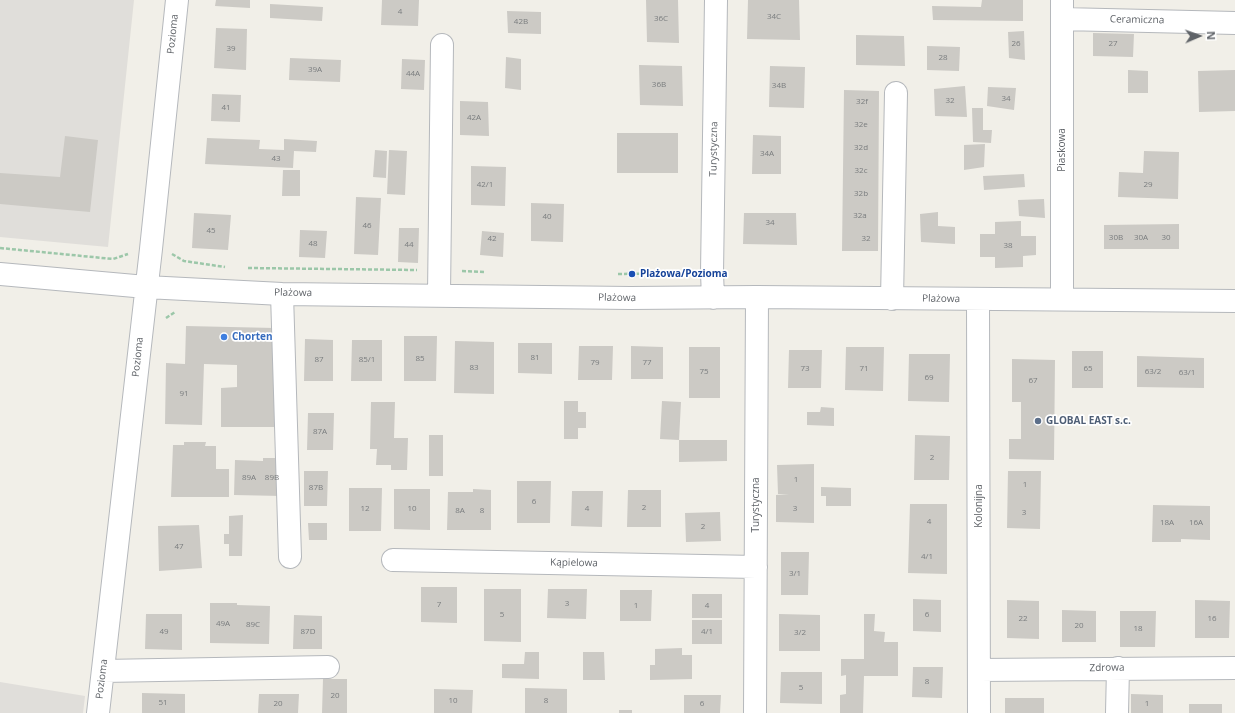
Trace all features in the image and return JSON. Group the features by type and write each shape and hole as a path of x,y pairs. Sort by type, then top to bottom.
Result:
{"street":[{"name":"Pozioma","path":"98,713 151,249 176,0"},
{"name":"Turystyczna","path":"713,298 712,273 716,0"},
{"name":"Ceramiczna","path":"1062,9 1235,23"},
{"name":"Piaskowa","path":"1062,9 1062,299"},
{"path":"439,294 442,45"},
{"path":"892,299 896,93"},
{"name":"Plażowa","path":"0,274 146,287 282,294 1235,301"},
{"path":"282,294 290,557"},
{"name":"Turystyczna","path":"755,713 757,297"},
{"name":"Kolonijna","path":"978,300 979,713"},
{"name":"Kąpielowa","path":"393,560 756,567"},
{"path":"104,671 328,667"},
{"path":"1117,713 1118,668"},
{"name":"Zdrowa","path":"979,670 1235,668"}],"path":[{"path":"0,248 113,259 130,253 133,248 167,250 184,261 230,268"},
{"path":"246,268 486,272"},
{"path":"616,274 628,272 712,273"}],"shaded area":[{"path":"0,0 134,0 108,247 0,237"},
{"path":"0,682 85,696 83,713 0,713"}],"building":[{"path":"216,0 250,0 250,8 215,6"},
{"path":"382,0 419,0 418,26 381,25"},
{"path":"646,0 678,0 679,43 647,42"},
{"path":"748,0 799,0 800,40 747,39"},
{"path":"982,0 1023,0 1023,21 933,20 932,6 981,7"},
{"path":"270,4 323,7 322,21 270,18"},
{"path":"507,11 541,12 541,34 508,33"},
{"path":"216,28 247,29 246,70 214,68"},
{"path":"1024,31 1025,60 1009,58 1008,32"},
{"path":"1093,33 1134,34 1133,57 1093,56"},
{"path":"856,35 904,36 905,66 856,65"},
{"path":"927,46 960,47 959,71 927,70"},
{"path":"506,57 521,59 521,90 505,88"},
{"path":"290,58 341,60 340,82 289,80"},
{"path":"402,59 425,60 424,90 401,89"},
{"path":"639,65 682,66 683,106 640,105"},
{"path":"770,66 805,67 804,108 769,107"},
{"path":"1128,70 1148,71 1148,93 1128,93"},
{"path":"1235,70 1235,111 1199,112 1198,71"},
{"path":"965,86 967,117 935,116 934,89"},
{"path":"988,87 1016,88 1014,110 987,106"},
{"path":"844,90 879,91 878,251 842,251"},
{"path":"212,94 241,95 240,122 211,121"},
{"path":"460,101 488,102 489,136 460,135"},
{"path":"972,108 983,108 983,130 992,130 991,143 973,142"},
{"path":"617,133 678,133 678,173 617,173"},
{"path":"753,135 781,136 781,174 752,174"},
{"path":"65,136 98,140 90,212 0,204 0,173 60,177"},
{"path":"207,138 260,140 259,149 284,150 284,139 317,141 316,152 294,151 293,168 205,164"},
{"path":"985,144 984,167 964,170 964,145"},
{"path":"375,150 387,151 386,178 373,177"},
{"path":"389,150 407,151 405,195 387,194"},
{"path":"1144,151 1179,152 1178,199 1118,197 1119,172 1143,173"},
{"path":"471,166 506,167 505,206 471,205"},
{"path":"283,170 300,170 300,196 282,196"},
{"path":"1024,174 1025,187 984,190 983,176"},
{"path":"356,197 381,198 378,255 354,254"},
{"path":"1044,199 1045,218 1019,216 1018,200"},
{"path":"531,203 564,204 563,242 531,241"},
{"path":"938,212 938,226 955,227 955,244 921,242 920,214"},
{"path":"194,213 231,215 228,250 192,248"},
{"path":"744,213 796,213 797,245 743,244"},
{"path":"1021,221 1021,236 1036,236 1036,255 1023,256 1023,267 995,268 995,257 980,257 980,234 995,234 995,222"},
{"path":"1179,224 1179,249 1104,249 1104,225"},
{"path":"399,228 419,228 418,263 398,262"},
{"path":"300,230 327,231 325,258 299,257"},
{"path":"482,231 504,233 503,257 480,255"},
{"path":"186,326 275,328 274,427 221,427 221,388 237,387 237,365 204,364 202,425 165,424 166,363 185,364"},
{"path":"404,336 437,336 436,381 404,381"},
{"path":"305,339 333,340 333,381 304,381"},
{"path":"352,340 382,340 382,381 351,381"},
{"path":"455,341 494,342 494,394 454,393"},
{"path":"518,343 552,343 552,374 518,373"},
{"path":"579,346 613,346 612,380 578,380"},
{"path":"631,346 663,347 663,379 631,379"},
{"path":"689,347 720,347 720,398 689,398"},
{"path":"846,347 884,347 883,391 845,390"},
{"path":"789,350 822,350 821,388 788,388"},
{"path":"1072,351 1103,351 1103,388 1072,388"},
{"path":"909,354 950,354 949,402 908,401"},
{"path":"1137,356 1204,358 1204,388 1137,387"},
{"path":"1012,359 1055,360 1054,460 1009,459 1009,439 1021,439 1021,402 1012,402"},
{"path":"564,401 578,401 578,412 586,412 586,428 578,428 578,439 564,439"},
{"path":"662,401 681,402 679,440 660,439"},
{"path":"371,402 395,402 394,438 408,438 407,470 391,470 391,465 376,465 377,449 370,449"},
{"path":"821,407 834,408 834,426 807,425 807,412 820,412"},
{"path":"308,413 334,413 333,450 307,450"},
{"path":"429,435 443,435 443,476 429,476"},
{"path":"915,435 950,436 949,480 914,480"},
{"path":"679,440 727,440 727,461 679,462"},
{"path":"184,442 206,442 205,446 216,446 216,469 229,469 229,497 171,497 173,445 184,445"},
{"path":"263,458 282,458 282,496 234,495 235,460 263,461"},
{"path":"814,464 814,523 776,522 776,495 789,494 778,494 777,465"},
{"path":"304,471 328,471 327,506 304,506"},
{"path":"1008,471 1041,471 1040,529 1007,528"},
{"path":"517,481 551,481 550,523 517,523"},
{"path":"821,487 851,488 851,506 826,506 826,496 821,496"},
{"path":"349,488 382,488 381,531 349,531"},
{"path":"394,489 430,489 430,530 394,529"},
{"path":"473,489 491,490 491,530 447,530 448,492 473,492"},
{"path":"628,490 661,490 661,527 627,527"},
{"path":"572,491 603,491 602,527 571,526"},
{"path":"910,504 947,504 947,574 908,573"},
{"path":"1153,505 1210,506 1210,540 1181,539 1181,542 1152,542"},
{"path":"720,512 721,541 686,542 685,513"},
{"path":"243,515 242,556 229,556 229,544 224,544 224,534 229,534 229,516"},
{"path":"308,523 327,523 327,540 309,540"},
{"path":"199,525 202,568 159,571 158,526"},
{"path":"781,552 809,552 808,595 781,595"},
{"path":"421,587 457,587 457,623 421,622"},
{"path":"484,589 521,589 521,642 484,641"},
{"path":"548,589 587,589 586,619 547,618"},
{"path":"620,590 652,590 651,621 620,621"},
{"path":"692,594 722,594 722,618 692,618"},
{"path":"913,599 941,600 941,632 913,631"},
{"path":"1007,600 1039,601 1039,639 1007,638"},
{"path":"1195,600 1230,601 1229,638 1195,638"},
{"path":"210,603 237,603 237,605 270,606 269,644 210,643"},
{"path":"1062,610 1096,611 1096,642 1062,642"},
{"path":"1120,611 1156,611 1155,647 1120,647"},
{"path":"146,614 182,614 182,650 145,649"},
{"path":"779,614 820,615 820,651 779,651"},
{"path":"864,614 875,614 874,631 885,632 884,642 898,642 898,676 864,676 863,713 840,713 840,695 846,694 846,675 841,676 841,659 864,659"},
{"path":"294,615 322,616 322,649 293,649"},
{"path":"692,620 722,620 722,644 692,644"},
{"path":"682,648 682,655 692,655 692,679 650,680 650,665 655,665 655,649"},
{"path":"525,652 539,652 539,679 502,678 502,664 524,664"},
{"path":"583,652 604,652 605,680 583,680"},
{"path":"913,667 943,667 942,698 912,697"},
{"path":"781,672 822,672 822,704 780,703"},
{"path":"323,679 347,679 347,713 322,713"},
{"path":"525,688 567,689 567,713 525,713"},
{"path":"434,689 473,690 472,713 434,713"},
{"path":"142,693 185,694 185,713 142,713"},
{"path":"259,694 299,694 298,713 258,713"},
{"path":"1131,694 1163,695 1163,713 1131,713"},
{"path":"684,695 721,695 720,713 684,713"},
{"path":"1005,698 1044,698 1044,713 1005,713"},
{"path":"1189,704 1222,704 1222,713 1189,713"},
{"path":"619,710 632,710 632,713 619,713"}],"place":[{"name":"Plażowa/Pozioma","path":"632,274"},
{"name":"Chorten","path":"224,337"},
{"name":"GLOBAL EAST s.c.","path":"1038,421"}]}
